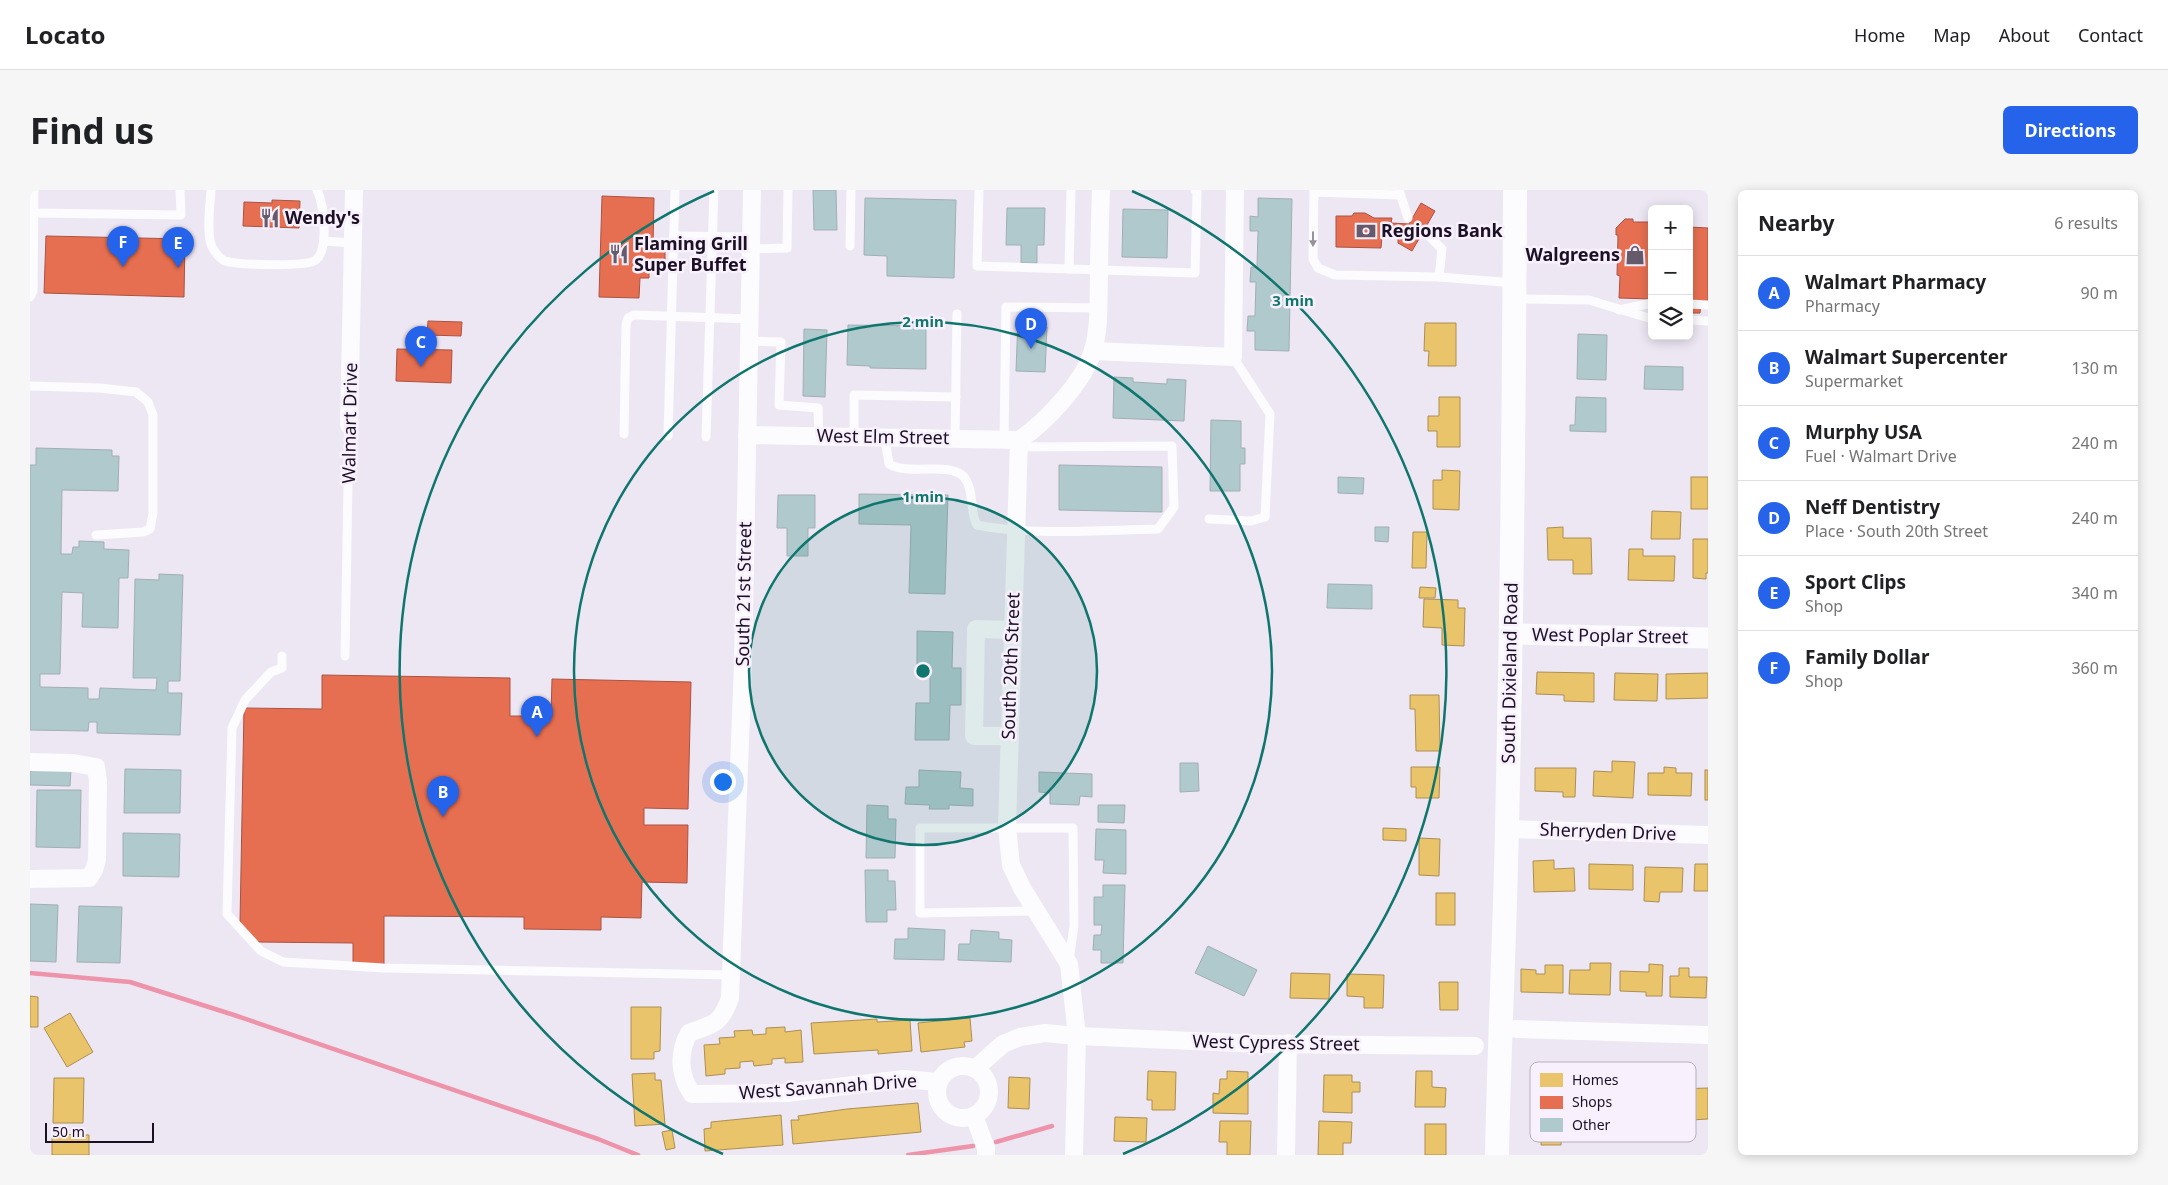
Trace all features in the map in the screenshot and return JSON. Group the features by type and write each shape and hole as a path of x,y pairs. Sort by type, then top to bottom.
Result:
{"main road":[{"name":"South Dixieland Road","path":"1497,1155 1511,634 1515,190"}],"street":[{"name":"Walmart Drive","path":"349,425 354,190"},
{"name":"South 21st Street","path":"730,998 743,664 752,190"},
{"path":"1014,442 1042,423 1072,388 1086,367 1093,352 1098,328 1100,190"},
{"path":"1093,352 1233,357 1235,190"},
{"name":"West Elm Street","path":"748,435 955,438 1014,442"},
{"name":"South 20th Street","path":"1014,442 1016,530 1007,826 1011,865 1069,964 1077,1036 1074,1155"},
{"path":"1010,736 974,736 976,629 1012,630"},
{"name":"West Poplar Street","path":"1511,634 1708,638"},
{"path":"30,762 73,763 96,767 98,781 97,860 89,878 30,879"},
{"name":"Sherryden Drive","path":"1507,830 1708,835"},
{"name":"West Savannah Drive","path":"730,998 724,1016 712,1025 689,1033 682,1046 684,1082 692,1094 787,1093 904,1079 938,1082"},
{"path":"1516,1029 1708,1035"},
{"path":"976,1068 1002,1044 1020,1037 1045,1033 1077,1036"},
{"name":"West Cypress Street","path":"1077,1036 1288,1043 1475,1046"},
{"path":"1286,1155 1288,1043"},
{"path":"967,1066 976,1068 990,1088 986,1105 974,1116 966,1118 948,1114 937,1100 936,1090 938,1082 950,1069 967,1066"},
{"path":"974,1116 986,1148 986,1155"}],"lane":[{"path":"30,297 33,292 34,190"},
{"path":"34,213 181,214 180,190"},
{"path":"211,190 209,238 212,248 222,260 243,264 303,264 314,261 321,254 324,241 321,199 318,190"},
{"path":"668,436 675,190"},
{"path":"706,437 714,190"},
{"path":"674,236 713,237 787,248 788,190"},
{"path":"850,246 851,190"},
{"path":"979,190 978,266 1195,273 1197,192 1195,190"},
{"path":"1069,269 1071,190"},
{"path":"1408,218 1399,192 1314,191 1312,259 1318,268 1335,275 1439,277 1514,291 1589,300 1648,318"},
{"path":"1425,232 1442,249 1439,277"},
{"path":"324,241 353,243"},
{"path":"1618,310 1648,304"},
{"path":"1693,304 1708,305"},
{"path":"885,438 889,464 897,469 955,471 964,477 971,494 973,518 977,525 999,530 1158,529 1174,507 1172,446 1014,442 1006,307 1098,308"},
{"path":"955,438 957,314"},
{"path":"624,434 626,325 628,318 634,315 750,319"},
{"path":"1693,320 1708,321"},
{"path":"750,341 781,342 779,405 818,408 819,437"},
{"path":"1209,519 1251,521 1265,517 1270,414 1233,357"},
{"path":"30,386 100,388 136,392 148,402 153,415 153,513 150,528 143,532 96,535"},
{"path":"854,437 854,394 956,397"},
{"name":"Walmart Drive","path":"345,656 349,425"},
{"path":"282,656 282,668 271,672 245,700 232,728 227,914 261,951 283,962 384,968 731,975"},
{"path":"1038,912 920,913 920,828 1007,826 1073,828 1074,926 1069,964"}],"building: Homes":[{"path":"1425,323 1456,323 1456,366 1428,366 1429,351 1424,351"},
{"path":"1439,397 1460,397 1460,447 1437,447 1437,431 1428,431 1428,416 1439,416"},
{"path":"1442,470 1460,471 1459,510 1433,509 1433,480 1442,480"},
{"path":"1691,477 1708,477 1708,509 1691,509"},
{"path":"1652,511 1681,512 1680,539 1651,539"},
{"path":"1563,527 1563,538 1591,538 1592,574 1573,574 1573,560 1548,560 1547,528"},
{"path":"1413,532 1427,532 1426,568 1412,568"},
{"path":"1693,539 1708,539 1708,573 1706,573 1706,579 1693,578"},
{"path":"1629,549 1643,549 1643,556 1675,556 1674,581 1628,580"},
{"path":"1420,587 1436,588 1435,598 1419,598"},
{"path":"1424,599 1458,600 1458,608 1465,608 1464,646 1442,645 1442,628 1423,627"},
{"path":"1537,672 1594,673 1594,702 1564,701 1564,695 1536,694"},
{"path":"1615,673 1658,674 1657,701 1614,700"},
{"path":"1708,673 1708,698 1666,699 1666,674"},
{"path":"1410,695 1439,695 1440,751 1416,751 1415,709 1410,709"},
{"path":"1612,761 1635,762 1633,798 1593,796 1594,771 1612,772"},
{"path":"1411,767 1440,767 1439,798 1416,798 1416,787 1411,787"},
{"path":"1664,767 1676,768 1676,773 1692,773 1691,796 1648,795 1648,773 1664,773"},
{"path":"1535,768 1576,768 1575,797 1563,797 1563,792 1535,791"},
{"path":"1705,770 1708,770 1708,800 1705,800"},
{"path":"1383,828 1406,829 1406,841 1383,840"},
{"path":"1419,838 1440,839 1439,876 1419,875"},
{"path":"1554,860 1554,869 1574,868 1575,891 1534,892 1533,861"},
{"path":"1589,864 1633,865 1633,890 1589,889"},
{"path":"1695,864 1708,864 1708,891 1694,891"},
{"path":"1645,867 1683,868 1682,892 1660,892 1659,902 1644,901"},
{"path":"1436,893 1455,893 1455,925 1436,925"},
{"path":"1590,963 1611,963 1610,995 1569,994 1570,970 1590,970"},
{"path":"1649,964 1663,965 1662,996 1646,996 1646,992 1620,991 1620,971 1649,972"},
{"path":"1545,965 1563,965 1563,993 1521,992 1521,969 1536,970 1536,974 1545,974"},
{"path":"1679,968 1689,968 1689,977 1707,977 1706,998 1670,997 1670,976 1679,976"},
{"path":"1291,973 1330,974 1329,999 1290,998"},
{"path":"1347,974 1384,975 1383,1008 1364,1008 1364,997 1347,996"},
{"path":"1439,982 1458,982 1458,1010 1440,1010"},
{"path":"30,996 38,997 38,1027 30,1027"},
{"path":"631,1007 661,1007 660,1051 654,1052 654,1059 631,1059"},
{"path":"70,1013 93,1052 67,1067 44,1028"},
{"path":"970,1018 972,1041 964,1042 965,1047 921,1052 918,1023"},
{"path":"877,1019 877,1022 910,1020 912,1051 878,1054 878,1050 814,1054 811,1023"},
{"path":"785,1027 785,1032 801,1030 803,1062 785,1063 785,1058 772,1059 772,1064 754,1066 753,1061 740,1062 740,1068 725,1069 725,1074 706,1076 704,1045 720,1044 719,1038 735,1037 734,1031 752,1030 753,1035 766,1034 766,1028"},
{"path":"1148,1071 1176,1072 1175,1110 1152,1110 1152,1100 1147,1100"},
{"path":"1227,1071 1248,1072 1248,1114 1213,1113 1213,1093 1219,1094 1220,1079 1227,1079"},
{"path":"1416,1071 1432,1071 1432,1087 1446,1088 1445,1107 1415,1107"},
{"path":"655,1073 655,1080 661,1080 665,1124 635,1126 632,1074"},
{"path":"1324,1075 1352,1075 1352,1082 1360,1082 1360,1092 1352,1092 1352,1113 1323,1112"},
{"path":"1009,1077 1030,1078 1029,1109 1008,1108"},
{"path":"54,1078 84,1078 83,1123 53,1123"},
{"path":"1696,1088 1708,1088 1708,1119 1696,1120"},
{"path":"918,1103 921,1132 793,1144 791,1120 799,1120 798,1116 847,1109"},
{"path":"781,1115 783,1145 705,1151 704,1129 711,1128 711,1122"},
{"path":"1115,1117 1147,1118 1146,1142 1114,1141"},
{"path":"1220,1121 1251,1121 1250,1155 1227,1155 1227,1142 1219,1142"},
{"path":"1319,1121 1352,1122 1351,1143 1343,1143 1343,1155 1318,1155"},
{"path":"1425,1124 1446,1124 1446,1155 1425,1155"},
{"path":"672,1130 675,1148 666,1150 662,1132"},
{"path":"52,1134 89,1135 89,1155 52,1155"},
{"path":"1541,1142 1561,1142 1561,1145 1541,1145"}],"building: Shops":[{"path":"602,196 654,198 653,247 665,247 665,263 649,262 649,278 640,278 639,298 599,297"},
{"path":"272,200 300,201 299,228 243,226 244,202 272,203"},
{"path":"1421,203 1435,211 1412,251 1398,243 1398,237 1382,236 1381,248 1336,247 1336,216 1352,216 1354,213 1365,213 1374,218 1392,218 1391,223 1409,224"},
{"name":"Walgreens","path":"1625,219 1633,219 1633,222 1648,222 1648,299 1619,298 1620,276 1617,275 1618,235 1616,235 1616,228"},
{"path":"1693,227 1708,228 1708,301 1701,301 1700,313 1693,313"},
{"path":"46,236 185,239 184,297 44,293"},
{"path":"428,321 462,322 461,336 427,335"},
{"path":"397,349 452,350 451,383 396,381"},
{"path":"322,675 510,678 510,716 551,716 552,679 691,682 688,809 644,808 644,825 688,825 687,883 642,882 641,918 601,917 601,930 524,929 524,917 384,916 384,964 353,964 353,943 257,942 240,923 244,708 322,709"}],"building: Other":[{"path":"813,190 836,190 837,230 814,230"},
{"path":"865,198 956,200 954,278 887,276 887,256 864,255"},
{"path":"1258,198 1292,199 1289,351 1255,350 1255,331 1247,331 1248,316 1255,316 1256,282 1250,282 1251,267 1257,267 1258,231 1250,231 1250,216 1258,217"},
{"path":"1007,208 1045,208 1044,245 1037,245 1037,263 1021,263 1021,245 1006,245"},
{"path":"1123,209 1168,210 1167,258 1122,257"},
{"path":"1018,318 1036,319 1036,326 1047,327 1045,372 1016,371"},
{"path":"848,325 926,326 926,369 870,368 870,366 847,365"},
{"path":"804,329 827,330 825,397 803,396"},
{"path":"1578,334 1607,335 1606,380 1577,379"},
{"path":"1645,366 1683,367 1683,390 1644,389"},
{"path":"1114,377 1133,378 1133,382 1167,384 1167,379 1186,380 1184,421 1113,418"},
{"path":"1576,397 1606,398 1606,432 1570,431 1570,425 1575,425"},
{"path":"1211,420 1241,421 1241,448 1245,448 1245,464 1240,464 1240,491 1210,491"},
{"path":"36,448 112,450 112,456 119,456 118,491 62,490 61,554 72,554 73,547 79,547 79,541 104,542 104,549 129,550 128,578 119,578 118,628 82,627 83,593 62,592 60,674 40,674 40,687 88,688 88,699 99,699 100,688 156,690 157,678 133,678 135,579 159,580 159,574 183,575 180,681 168,681 168,693 182,693 180,735 97,733 97,722 89,722 88,731 30,730 30,465 36,465"},
{"path":"1059,465 1162,467 1162,512 1059,510"},
{"path":"1338,477 1364,478 1363,494 1338,493"},
{"path":"859,494 948,495 945,594 909,593 911,525 859,524"},
{"path":"778,495 815,495 815,528 808,528 808,556 787,556 787,528 777,528"},
{"path":"1375,527 1389,527 1388,542 1375,541"},
{"path":"1328,584 1372,585 1372,609 1327,608"},
{"path":"917,631 953,632 952,668 961,668 961,705 950,705 949,740 915,740 916,703 930,703 930,673 917,673"},
{"path":"1180,763 1198,763 1199,791 1180,792"},
{"path":"125,769 181,770 180,813 124,813"},
{"path":"30,770 71,770 70,786 30,785"},
{"path":"919,770 961,772 960,788 973,789 973,806 949,805 949,809 929,809 930,805 905,804 906,787 919,787"},
{"path":"1039,772 1092,774 1092,797 1080,796 1079,805 1050,804 1050,793 1039,792"},
{"path":"37,790 81,790 80,848 36,847"},
{"path":"867,805 888,806 888,819 896,819 895,858 866,858"},
{"path":"1098,805 1125,805 1124,823 1098,822"},
{"path":"1096,829 1126,830 1126,874 1103,873 1104,860 1095,860"},
{"path":"123,833 180,834 179,877 123,876"},
{"path":"865,870 888,870 888,881 895,881 896,910 887,910 887,922 866,922"},
{"path":"1103,885 1125,885 1123,963 1101,963 1101,950 1093,950 1094,935 1101,935 1102,925 1094,925 1094,897 1103,897"},
{"path":"30,904 58,905 56,962 30,961"},
{"path":"79,906 122,907 120,963 77,962"},
{"path":"908,928 945,930 944,960 894,959 895,939 908,939"},
{"path":"971,930 999,932 999,939 1012,940 1011,962 958,960 959,944 970,944"},
{"path":"1208,946 1257,970 1244,996 1195,973"}],"waterway":[{"path":"30,973 130,982 234,1015 598,1139 638,1155"},
{"path":"996,1142 1052,1126"},
{"path":"908,1155 973,1146"}],"place":[{"name":"Wendy's","path":"270,218"},
{"name":"Regions Bank","path":"1366,231"},
{"name":"Flaming Grill Super Buffet","path":"619,254"},
{"name":"Walgreens","path":"1635,255"},
{"name":"Family Dollar","path":"123,267"},
{"name":"Sport Clips","path":"178,268"},
{"name":"Neff Dentistry","path":"1031,349"},
{"name":"Murphy USA","path":"421,367"},
{"name":"Walmart Pharmacy","path":"537,737"},
{"name":"Walmart Supercenter","path":"443,817"}]}
